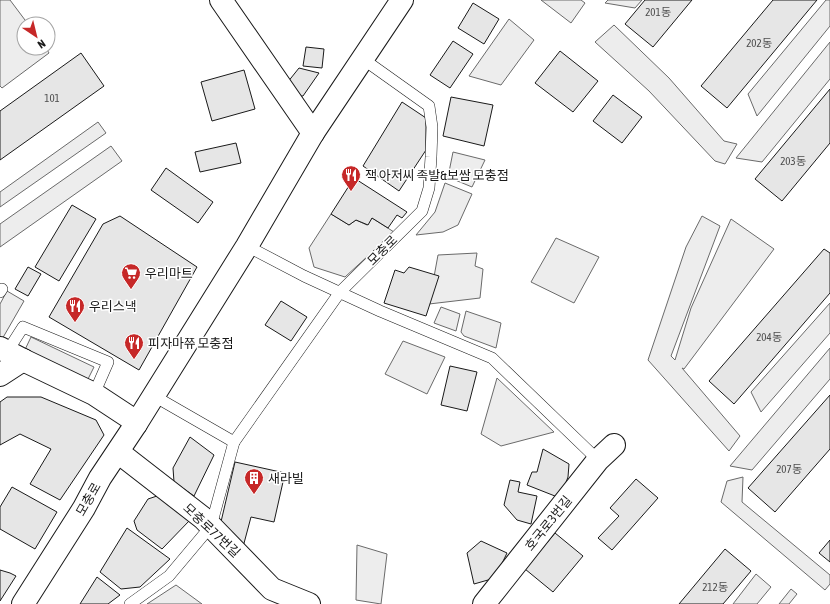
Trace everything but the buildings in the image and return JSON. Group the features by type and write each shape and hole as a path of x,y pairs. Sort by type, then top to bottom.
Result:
{"street":[{"path":"221,0 313,133"},
{"name":"모충로","path":"23,604 84,508 100,478 154,396 247,246 313,133 402,0"},
{"path":"0,375 10,353 94,394 132,419 136,424"},
{"name":"호국로3번길","path":"484,604 598,460 614,445"},
{"name":"모충로77번길","path":"118,452 203,518 272,589 308,604"}],"lane":[{"name":"모충로","path":"130,604 169,576 211,526 234,442 340,292 422,211 429,188 432,127 429,106 363,60"},
{"path":"247,246 304,276 380,311 492,358 598,460"},
{"path":"10,353 23,328 108,362 94,394"},
{"path":"154,396 234,442"}],"shaded area":[{"path":"0,0 10,0 22,16 16,16 16,56 45,56 2,88 0,86"},
{"path":"541,0 581,0 585,3 571,23"},
{"path":"608,0 642,0 635,8 605,3"},
{"path":"826,0 830,0 830,26 757,116 748,94"},
{"path":"509,19 534,40 501,85 469,76"},
{"path":"614,25 669,78 724,141 737,144 725,164 715,161 649,91 595,42"},
{"path":"830,42 830,79 762,162 736,158"},
{"path":"98,122 106,133 0,207 0,192"},
{"path":"111,146 122,161 0,247 0,224"},
{"path":"453,152 485,160 472,187 448,177"},
{"path":"445,183 472,194 458,225 443,232 416,235 435,212"},
{"path":"331,214 349,225 356,220 367,225 372,218 394,232 345,277 314,267 309,248"},
{"path":"702,216 720,226 671,356 675,360 691,308 731,219 774,249 684,369 682,368 740,436 729,451 648,360 686,247"},
{"path":"556,238 599,257 574,303 531,282"},
{"path":"477,253 475,266 483,269 480,298 429,304 438,255"},
{"path":"7,291 24,301 1,341 0,304"},
{"path":"830,303 830,333 761,412 751,392"},
{"path":"441,307 460,314 456,331 434,323"},
{"path":"466,311 501,323 496,348 464,336 461,332"},
{"path":"31,337 94,367 85,385 22,356"},
{"path":"403,341 445,357 427,394 385,374"},
{"path":"830,348 830,379 752,470 730,466"},
{"path":"497,378 554,432 501,446 481,434"},
{"path":"743,477 742,502 830,575 830,584 825,590 721,502 727,481"},
{"path":"357,545 387,554 381,604 356,600"},
{"path":"756,574 771,587 757,604 733,604"},
{"path":"176,585 202,604 147,604"},
{"path":"791,589 797,594 789,604 779,604"}],"place":[{"name":"잭 아저씨 족발&보쌈 모충점","path":"351,192"},
{"name":"우리마트","path":"131,290"},
{"name":"우리스낵","path":"75,323"},
{"name":"피자마쮸 모충점","path":"134,360"},
{"name":"새라빌","path":"254,495"}]}
